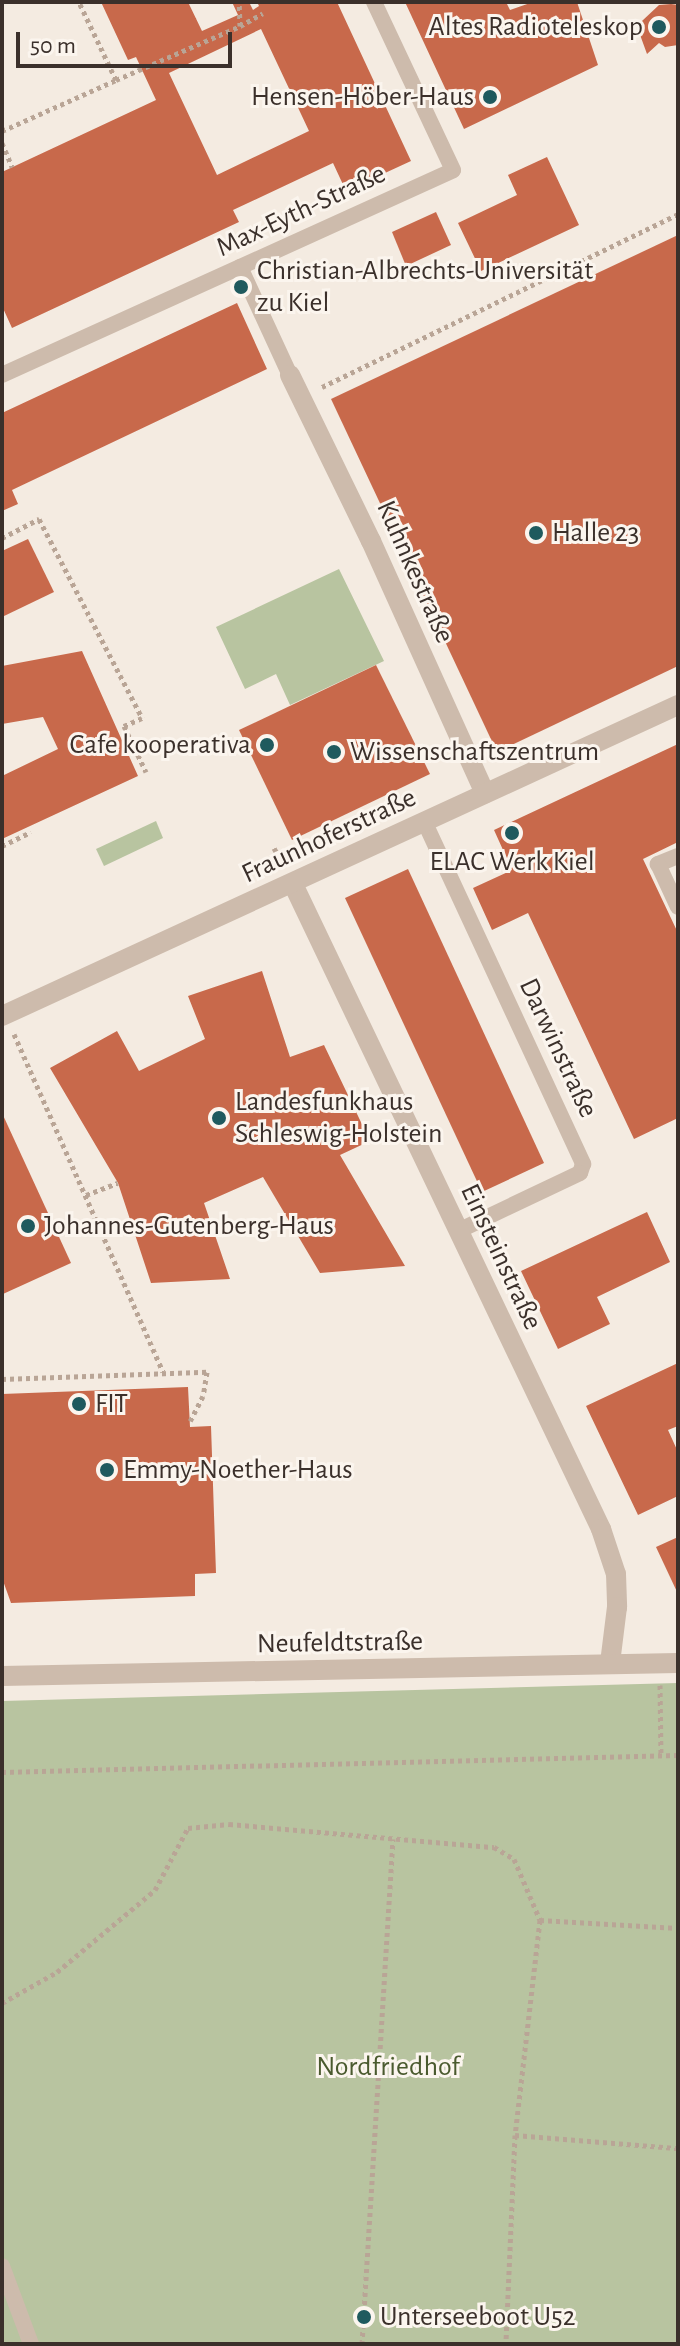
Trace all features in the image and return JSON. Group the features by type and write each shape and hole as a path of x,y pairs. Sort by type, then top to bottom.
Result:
{"street":[{"name":"Kuhnkestraße","path":"290,375 303,396 485,794"},
{"name":"Fraunhoferstraße","path":"3,1012 293,884 678,705"},
{"name":"Einsteinstraße","path":"293,884 601,1529 616,1574 617,1607 610,1663"},
{"name":"Neufeldtstraße","path":"2,1676 669,1664"}],"lane":[{"name":"Max-Eyth-Straße","path":"2,375 453,170 374,2"},
{"path":"240,267 290,375"},
{"name":"Darwinstraße","path":"425,823 583,1164 580,1173 458,1231"},
{"path":"678,856 658,864 678,907"},
{"path":"2,2266 31,2344"}],"path":[{"path":"79,2 116,80"},
{"path":"239,2 240,26"},
{"path":"2,131 263,13"},
{"path":"2,143 12,167"},
{"path":"303,396 678,214"},
{"path":"2,538 39,519 142,718 124,726 146,772"},
{"path":"2,846 31,832"},
{"path":"3,1012 163,1372"},
{"path":"86,1195 118,1183"},
{"path":"2,1379 207,1372 203,1396 190,1421"},
{"path":"661,1756 669,1664"},
{"path":"2,1772 678,1755"},
{"path":"2,2003 57,1972 155,1890 188,1828 229,1824 494,1847 514,1859 540,1920 515,2135 506,2344"},
{"path":"362,2344 393,1839"},
{"path":"540,1920 678,1928"},
{"path":"515,2135 678,2148"}],"green space":[{"path":"339,569 384,661 290,705 276,674 245,689 216,627"},
{"path":"156,821 163,838 104,866 96,849"},
{"name":"Nordfriedhof","path":"678,1683 678,2344 2,2344 2,1701"}],"building":[{"path":"101,2 188,2 202,31 238,15 232,2 249,2 253,10 259,6 257,2 337,2 411,161 346,191 333,163 233,210 239,222 12,328 2,306 2,172 156,100 136,57 128,60","holes":["261,29 309,131 217,175 169,73"]},
{"name":"Hensen-Höber-Haus","path":"405,2 506,2 510,10 533,2 577,2 598,65 464,129"},
{"name":"Altes Radioteleskop","path":"659,5 678,5 678,45 665,47 659,43 647,54 639,32 642,21"},
{"path":"547,157 579,225 481,271 458,223 517,195 508,175"},
{"path":"436,212 451,245 406,266 392,232"},
{"name":"Halle 23","path":"678,235 678,666 497,752 331,399"},
{"path":"237,303 267,369 12,490 18,504 2,511 2,413"},
{"path":"28,539 54,592 2,617 2,551"},
{"path":"82,651 138,776 2,839 2,776 58,749 43,717 2,724 2,666"},
{"name":"Wissenschaftszentrum","path":"376,665 430,774 292,840 239,730"},
{"path":"678,744 678,842 643,859 678,933 678,1118 634,1139 528,913 492,930 473,888 512,870 494,830"},
{"path":"408,869 544,1163 482,1192 345,898"},
{"name":"Landesfunkhaus Schleswig-Holstein","path":"262,971 290,1057 324,1045 370,1141 340,1155 405,1266 320,1273 263,1177 204,1203 230,1279 151,1283 118,1183 50,1068 117,1031 139,1071 205,1039 188,996"},
{"name":"Johannes-Gutenberg-Haus","path":"2,1113 71,1263 3,1294 2,1292"},
{"path":"647,1212 670,1262 597,1297 610,1324 558,1349 521,1271"},
{"path":"678,1363 678,1426 668,1430 678,1452 678,1496 638,1515 586,1406"},
{"name":"Emmy-Noether-Haus","path":"188,1387 190,1427 211,1426 216,1573 195,1574 195,1596 11,1603 2,1578 2,1394"},
{"path":"678,1537 678,1594 656,1547"}],"place":[{"name":"Altes Radioteleskop","path":"659,27"},
{"name":"Hensen-Höber-Haus","path":"490,97"},
{"name":"Christian-Albrechts-Universität zu Kiel","path":"241,287"},
{"name":"Halle 23","path":"536,533"},
{"name":"Cafe kooperativa","path":"267,745"},
{"name":"Wissenschaftszentrum","path":"334,752"},
{"name":"ELAC Werk Kiel","path":"512,833"},
{"name":"Landesfunkhaus Schleswig-Holstein","path":"219,1118"},
{"name":"Johannes-Gutenberg-Haus","path":"28,1226"},
{"name":"FIT","path":"79,1404"},
{"name":"Emmy-Noether-Haus","path":"107,1470"},
{"name":"Unterseeboot U52","path":"364,2317"}]}
